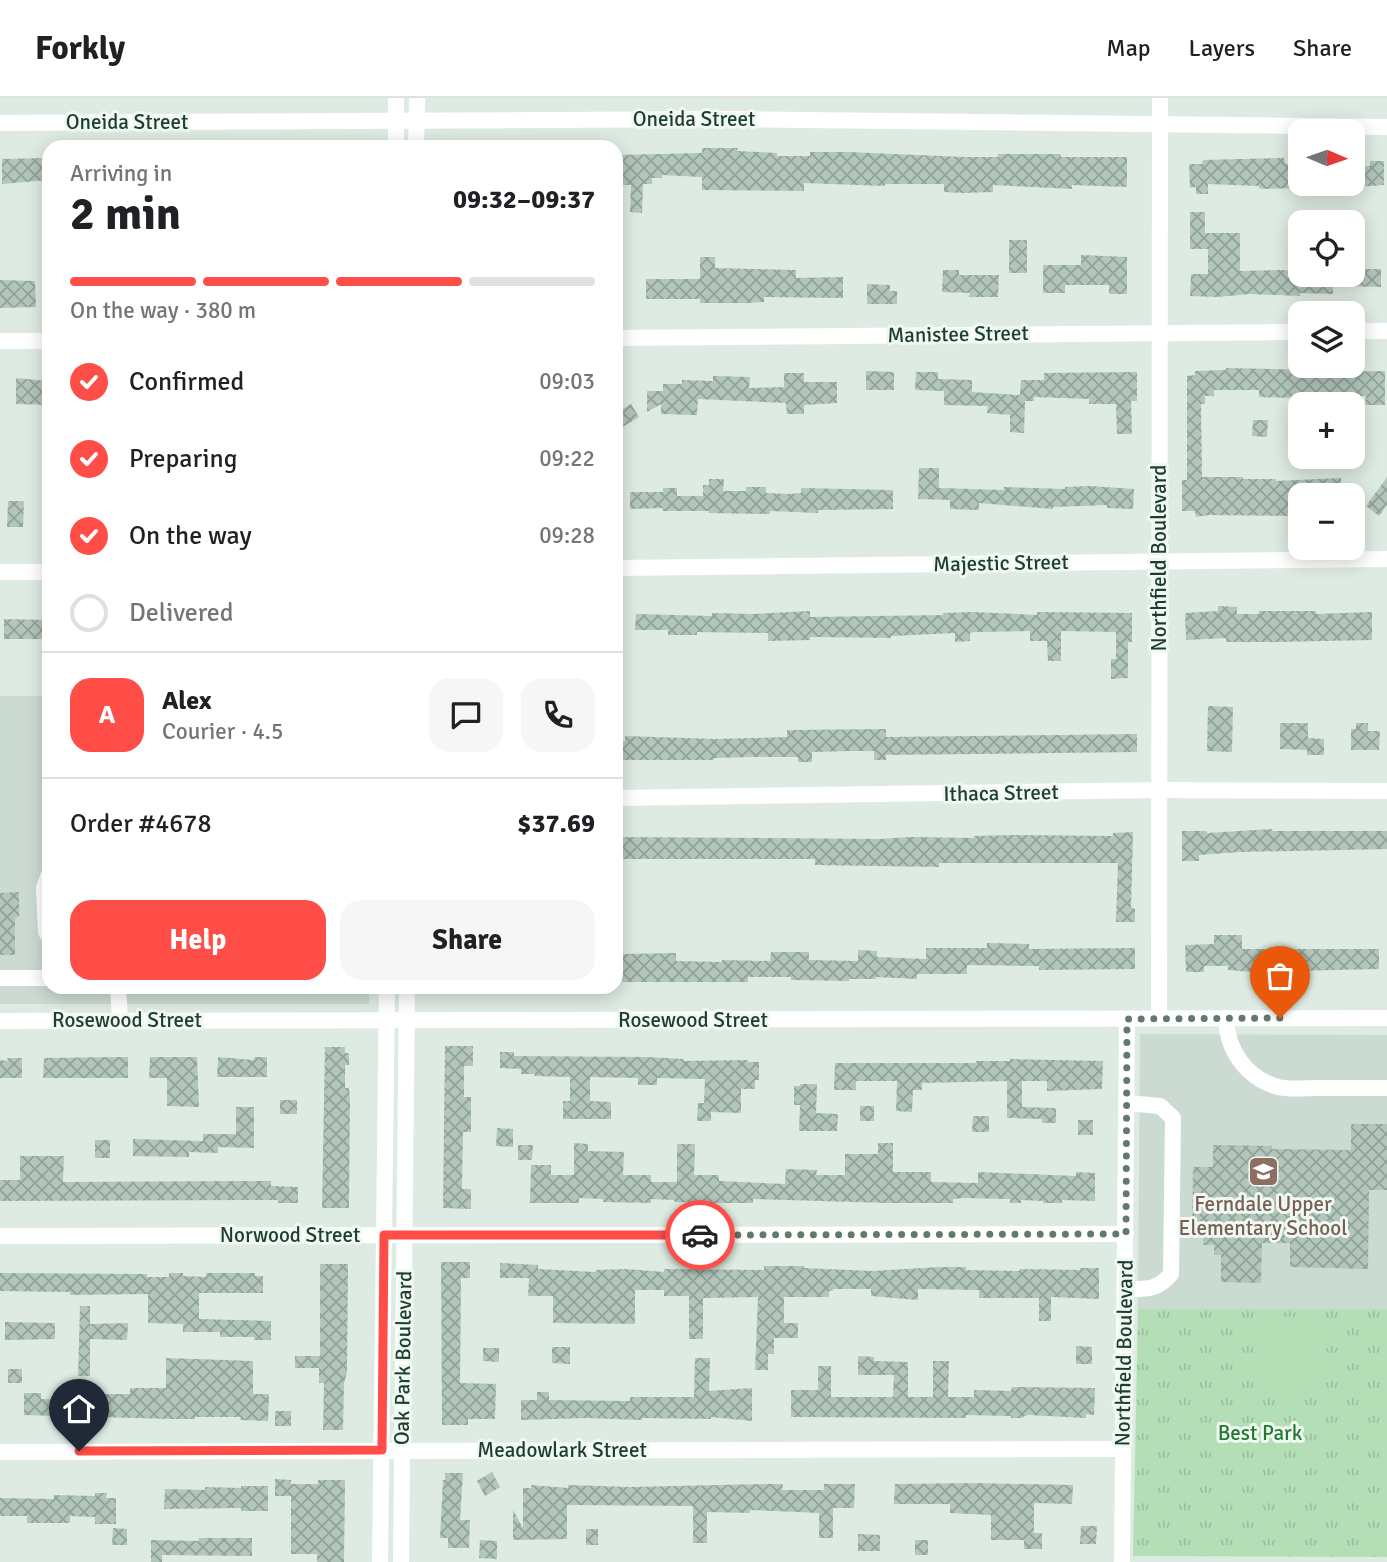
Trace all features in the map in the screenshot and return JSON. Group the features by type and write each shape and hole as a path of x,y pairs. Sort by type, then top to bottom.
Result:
{"street":[{"path":"396,98 396,140"},
{"path":"416,140 417,98"},
{"name":"Northfield Boulevard","path":"1159,1018 1160,98"},
{"name":"Oneida Street","path":"0,123 744,119 1387,127"},
{"path":"1365,331 1387,331"},
{"name":"Manistee Street","path":"623,338 1288,332"},
{"path":"0,341 42,341"},
{"name":"Majestic Street","path":"623,568 1387,559"},
{"path":"0,572 42,572"},
{"name":"Ithaca Street","path":"623,798 1158,790 1387,791"},
{"path":"0,978 42,978"},
{"path":"118,994 120,1020"},
{"name":"Oak Park Boulevard","path":"380,1562 387,994"},
{"name":"Oak Park Boulevard","path":"401,1562 407,994"},
{"path":"1226,1018 1227,1036 1234,1053 1243,1065 1264,1082 1289,1088 1387,1088"},
{"name":"Rosewood Street","path":"0,1021 1387,1018"},
{"name":"Northfield Boulevard","path":"1122,1562 1127,1019"},
{"path":"1125,1289 1149,1289 1163,1284 1171,1274 1173,1118 1160,1106 1126,1103"},
{"name":"Norwood Street","path":"0,1236 1126,1234"},
{"name":"Meadowlark Street","path":"0,1452 1124,1449"}],"shaded area":[{"path":"0,696 42,696 42,994 369,994 369,1004 0,1004"},
{"name":"Ferndale Upper Elementary School","path":"1140,1034 1387,1035 1387,1309 1138,1309"}],"green space":[{"name":"Best Park","path":"1138,1309 1387,1309 1387,1557 1133,1556"},
{"path":"1279,1316 1324,1319 1331,1329 1322,1368 1291,1391 1278,1392 1261,1384 1255,1363 1254,1345 1261,1329"}],"building":[{"path":"702,148 738,148 737,151 777,153 777,156 810,156 810,152 848,152 965,157 1061,154 1061,157 1127,157 1127,187 1072,185 1072,189 993,185 993,192 964,193 944,192 944,184 885,186 804,183 804,191 702,190 702,177 662,175 662,178 652,178 652,184 643,184 642,213 630,212 631,185 623,185 623,155 702,153"},
{"path":"42,158 42,181 2,184 2,159"},
{"path":"1284,158 1285,164 1288,164 1288,188 1208,184 1208,194 1196,194 1196,187 1190,188 1189,164 1202,164 1203,160"},
{"path":"1370,161 1384,161 1384,185 1365,186 1365,166 1370,166"},
{"path":"1190,212 1205,212 1205,233 1240,233 1240,271 1288,270 1288,287 1333,287 1333,294 1190,296 1191,274 1208,274 1208,249 1190,249"},
{"path":"1009,240 1027,240 1027,273 1009,273"},
{"path":"1081,255 1127,257 1127,294 1109,294 1109,285 1065,285 1065,293 1043,293 1043,265 1081,265"},
{"path":"700,257 715,257 715,268 796,270 796,278 843,277 843,298 764,297 764,302 747,303 700,303 700,299 646,299 646,279 700,279"},
{"path":"1365,269 1381,269 1381,287 1365,287"},
{"path":"943,270 959,270 959,275 999,275 998,297 969,297 970,293 942,292"},
{"path":"0,280 35,281 36,307 0,308"},
{"path":"867,284 890,285 890,291 897,291 897,304 867,304"},
{"path":"1288,369 1288,378 1365,378 1365,371 1385,371 1385,405 1365,405 1365,392 1288,392 1288,398 1259,397 1259,390 1214,390 1214,396 1205,396 1205,404 1201,404 1202,477 1243,477 1276,481 1341,478 1341,483 1288,483 1288,516 1196,517 1195,511 1182,511 1182,480 1187,480 1187,376 1195,375 1195,371"},
{"path":"866,371 894,372 894,390 866,390"},
{"path":"916,372 938,372 938,379 972,380 972,392 1020,395 1021,380 1044,380 1044,373 1137,372 1137,401 1131,401 1132,434 1117,434 1116,404 1089,404 1089,399 1034,397 1034,401 1025,401 1024,433 1010,432 1010,415 987,413 988,406 944,405 944,391 915,390"},
{"path":"784,373 804,373 804,382 837,382 837,403 804,405 804,414 787,414 786,403 698,399 697,415 661,414 661,404 647,412 647,391 663,391 663,384 682,384 682,380 713,381 713,376 750,377 749,388 784,387"},
{"path":"16,378 42,380 42,405 16,404"},
{"path":"631,404 639,417 623,427 623,409"},
{"path":"1253,420 1268,420 1267,437 1252,436"},
{"path":"919,468 939,468 939,488 1004,490 1004,487 1065,489 1090,486 1134,489 1133,509 1107,508 1107,505 1053,509 979,503 979,510 950,509 950,500 918,499"},
{"path":"1387,477 1387,505 1379,516 1366,506"},
{"path":"709,479 724,479 723,491 746,491 746,487 766,487 766,493 788,494 801,493 801,488 893,490 893,509 818,510 818,513 770,511 770,514 663,511 663,508 630,509 630,492 663,492 663,488 677,488 677,496 703,496 703,485 709,485"},
{"path":"8,501 24,501 23,527 7,527"},
{"path":"1218,606 1237,607 1237,614 1259,614 1259,611 1316,611 1316,614 1372,612 1372,640 1186,640 1185,613 1218,611"},
{"path":"810,611 810,617 973,612 1037,615 1037,612 1132,613 1132,642 1128,642 1128,678 1111,679 1111,659 1116,659 1116,632 1061,631 1061,661 1048,661 1047,641 1030,641 1030,631 974,632 970,633 970,641 955,642 955,633 891,638 810,637 810,640 768,641 768,633 697,632 697,635 668,635 668,630 635,630 636,614 712,616 712,613"},
{"path":"4,619 42,620 42,639 4,639"},
{"path":"1208,706 1233,707 1232,752 1207,751"},
{"path":"1280,723 1308,723 1308,738 1324,739 1324,755 1307,755 1307,750 1280,749"},
{"path":"1356,723 1368,723 1368,731 1380,731 1379,750 1351,750 1351,729 1356,729"},
{"path":"886,729 886,737 1137,734 1137,752 886,755 886,760 874,760 874,751 850,751 812,752 812,762 798,762 798,757 623,760 625,736 715,739 787,737 787,730"},
{"path":"1272,829 1387,831 1387,849 1240,852 1199,855 1199,861 1182,861 1182,831 1207,833"},
{"path":"1133,832 1131,908 1135,909 1135,922 1116,922 1118,863 939,863 939,867 815,865 815,859 623,859 623,837 880,839 1015,835 1113,836 1113,833"},
{"path":"19,892 19,917 15,918 15,955 0,955 0,893"},
{"path":"1214,935 1242,935 1242,949 1379,949 1379,969 1250,972 1228,970 1228,966 1204,966 1204,972 1186,972 1185,945 1214,944"},
{"path":"987,943 1029,944 1029,949 1135,948 1135,969 1039,970 1039,966 967,965 967,974 917,974 917,979 876,977 849,981 748,977 748,982 623,982 623,954 676,953 676,961 722,962 770,961 771,952 809,952 809,960 858,961 858,950 877,951 877,957 926,959 926,948 987,948"},
{"path":"445,1046 473,1046 473,1066 464,1066 464,1097 471,1097 471,1132 463,1132 462,1189 471,1189 471,1209 443,1208"},
{"path":"325,1047 345,1047 345,1053 349,1053 349,1065 345,1065 345,1088 349,1088 350,1099 349,1208 322,1208"},
{"path":"500,1052 514,1052 514,1056 748,1060 759,1062 759,1080 755,1080 755,1089 741,1089 741,1113 711,1112 711,1121 697,1121 698,1103 704,1103 705,1079 657,1078 657,1085 638,1085 638,1078 590,1077 590,1101 611,1102 611,1119 563,1119 563,1101 570,1101 570,1077 534,1076 535,1074 521,1074 521,1069 500,1068"},
{"path":"128,1057 128,1078 43,1078 44,1058"},
{"path":"150,1057 197,1057 199,1107 167,1106 167,1078 149,1078"},
{"path":"218,1057 254,1060 254,1057 267,1057 267,1077 217,1077"},
{"path":"7,1058 22,1058 22,1078 0,1078 0,1060 8,1061"},
{"path":"1010,1059 1103,1061 1102,1089 1047,1091 1047,1081 1022,1081 1022,1107 1056,1108 1056,1123 1042,1123 1042,1119 1007,1118 1007,1081 922,1083 922,1090 913,1090 912,1112 896,1111 897,1081 856,1081 856,1090 834,1090 835,1063 976,1063"},
{"path":"817,1084 816,1113 838,1114 837,1131 799,1131 800,1105 794,1105 794,1086"},
{"path":"280,1100 297,1100 297,1114 280,1114"},
{"path":"860,1106 874,1106 874,1121 860,1121"},
{"path":"236,1107 254,1107 254,1148 218,1147 218,1153 189,1152 189,1157 133,1156 133,1139 203,1141 203,1134 236,1134"},
{"path":"973,1116 989,1116 989,1132 972,1132"},
{"path":"1078,1120 1093,1120 1093,1135 1078,1135"},
{"path":"1351,1124 1387,1124 1387,1190 1369,1190 1368,1269 1290,1267 1290,1243 1262,1243 1261,1283 1221,1282 1221,1255 1214,1255 1214,1245 1203,1245 1203,1233 1192,1233 1193,1167 1213,1167 1213,1145 1351,1150"},
{"path":"497,1128 513,1129 513,1147 496,1146"},
{"path":"95,1140 110,1140 110,1158 95,1158"},
{"path":"574,1143 588,1144 588,1151 624,1152 623,1175 651,1175 651,1182 677,1182 677,1144 695,1144 694,1175 719,1175 719,1181 785,1184 786,1169 817,1170 816,1175 845,1175 845,1154 878,1154 878,1143 893,1143 893,1172 931,1172 931,1182 978,1183 978,1172 1076,1176 1076,1172 1095,1173 1095,1201 1062,1200 1062,1203 1043,1203 1021,1200 1021,1203 1010,1203 1010,1199 963,1198 953,1199 953,1203 886,1203 753,1199 753,1203 719,1203 651,1199 651,1203 603,1202 603,1199 579,1198 579,1203 530,1203 531,1165 551,1165 551,1175 574,1175"},
{"path":"518,1145 533,1145 532,1160 518,1160"},
{"path":"20,1156 64,1156 63,1182 271,1181 271,1186 298,1187 298,1203 278,1203 278,1200 0,1201 0,1180 20,1180"},
{"path":"441,1262 470,1262 470,1278 461,1278 460,1383 496,1384 495,1419 468,1419 468,1425 442,1425"},
{"path":"500,1263 538,1265 538,1269 595,1272 627,1269 664,1272 664,1269 764,1270 764,1266 872,1271 939,1267 1019,1271 1099,1268 1099,1299 1051,1297 1051,1321 1039,1321 1039,1298 979,1298 979,1290 918,1289 918,1300 871,1296 871,1289 833,1289 829,1291 829,1297 784,1297 784,1323 798,1323 798,1338 774,1338 774,1354 768,1354 768,1370 755,1370 758,1297 703,1298 703,1339 689,1339 689,1296 664,1296 664,1290 635,1290 635,1324 553,1323 553,1296 528,1296 529,1278 500,1278"},
{"path":"320,1264 348,1264 347,1372 344,1383 343,1430 323,1430 324,1383 319,1383 319,1368 295,1368 295,1356 320,1356"},
{"path":"0,1273 147,1274 147,1277 169,1277 169,1273 183,1273 183,1276 206,1277 206,1273 255,1273 255,1276 263,1276 263,1293 199,1293 199,1319 271,1321 271,1340 220,1337 220,1332 183,1332 183,1324 148,1323 148,1294 70,1295 70,1292 0,1291"},
{"path":"80,1306 90,1306 90,1324 128,1323 127,1340 90,1339 90,1376 78,1376"},
{"path":"5,1322 55,1323 55,1339 5,1340"},
{"path":"1076,1346 1092,1347 1092,1364 1076,1364"},
{"path":"552,1347 570,1347 570,1364 552,1363"},
{"path":"483,1348 499,1348 499,1362 483,1361"},
{"path":"858,1356 874,1357 874,1361 908,1362 908,1397 933,1397 933,1361 949,1361 948,1397 974,1397 974,1390 1011,1391 1012,1387 1095,1388 1094,1415 1086,1414 1086,1418 1029,1415 1023,1418 966,1415 966,1418 791,1417 791,1390 818,1390 818,1366 831,1366 831,1397 893,1397 894,1375 858,1375"},
{"path":"166,1358 253,1361 253,1394 269,1394 268,1421 240,1420 241,1417 171,1419 24,1415 24,1393 41,1393 41,1399 98,1400 98,1394 130,1394 130,1388 166,1388"},
{"path":"695,1358 710,1358 709,1391 752,1388 752,1421 711,1417 521,1420 521,1400 537,1400 537,1392 549,1392 549,1400 630,1401 630,1397 694,1397"},
{"path":"8,1369 22,1369 22,1383 8,1383"},
{"path":"275,1411 291,1411 291,1426 275,1426"},
{"path":"492,1472 500,1487 485,1496 477,1481"},
{"path":"445,1473 463,1473 460,1520 470,1520 469,1548 448,1548 448,1538 440,1538"},
{"path":"275,1479 291,1480 291,1484 345,1480 344,1562 317,1562 317,1554 291,1554 291,1496 275,1496"},
{"path":"783,1484 782,1490 824,1490 824,1484 855,1484 854,1508 833,1508 833,1538 819,1538 819,1513 750,1510 750,1513 707,1512 707,1543 693,1543 693,1506 567,1505 567,1539 513,1540 513,1510 523,1528 523,1488 531,1488 531,1485 568,1488 568,1485 630,1487"},
{"path":"895,1484 1073,1485 1072,1504 1034,1503 1034,1533 1042,1533 1042,1549 1024,1549 1024,1540 991,1540 991,1515 950,1513 950,1504 894,1504"},
{"path":"268,1486 268,1511 241,1511 241,1508 164,1509 165,1489 205,1490 205,1487"},
{"path":"95,1493 107,1493 106,1498 116,1498 116,1524 95,1524 95,1517 70,1516 70,1523 27,1523 27,1516 0,1516 0,1498 54,1499 54,1495 95,1496"},
{"path":"1081,1526 1097,1526 1096,1544 1080,1544"},
{"path":"113,1528 127,1529 127,1545 112,1545"},
{"path":"586,1529 598,1529 598,1545 586,1545"},
{"path":"858,1534 880,1535 880,1551 858,1551"},
{"path":"199,1538 252,1538 252,1556 162,1555 162,1562 151,1562 151,1540 199,1541"},
{"path":"480,1540 497,1541 497,1559 479,1558"},
{"path":"915,1540 928,1540 928,1555 915,1555"}],"way so far":[{"path":"700,1235 1126,1234 1127,1019 1280,1018"}],"place":[{"name":"Ferndale Upper Elementary School","path":"1263,1172"}],"route":[{"path":"79,1451 382,1450 384,1235 700,1235"}]}
